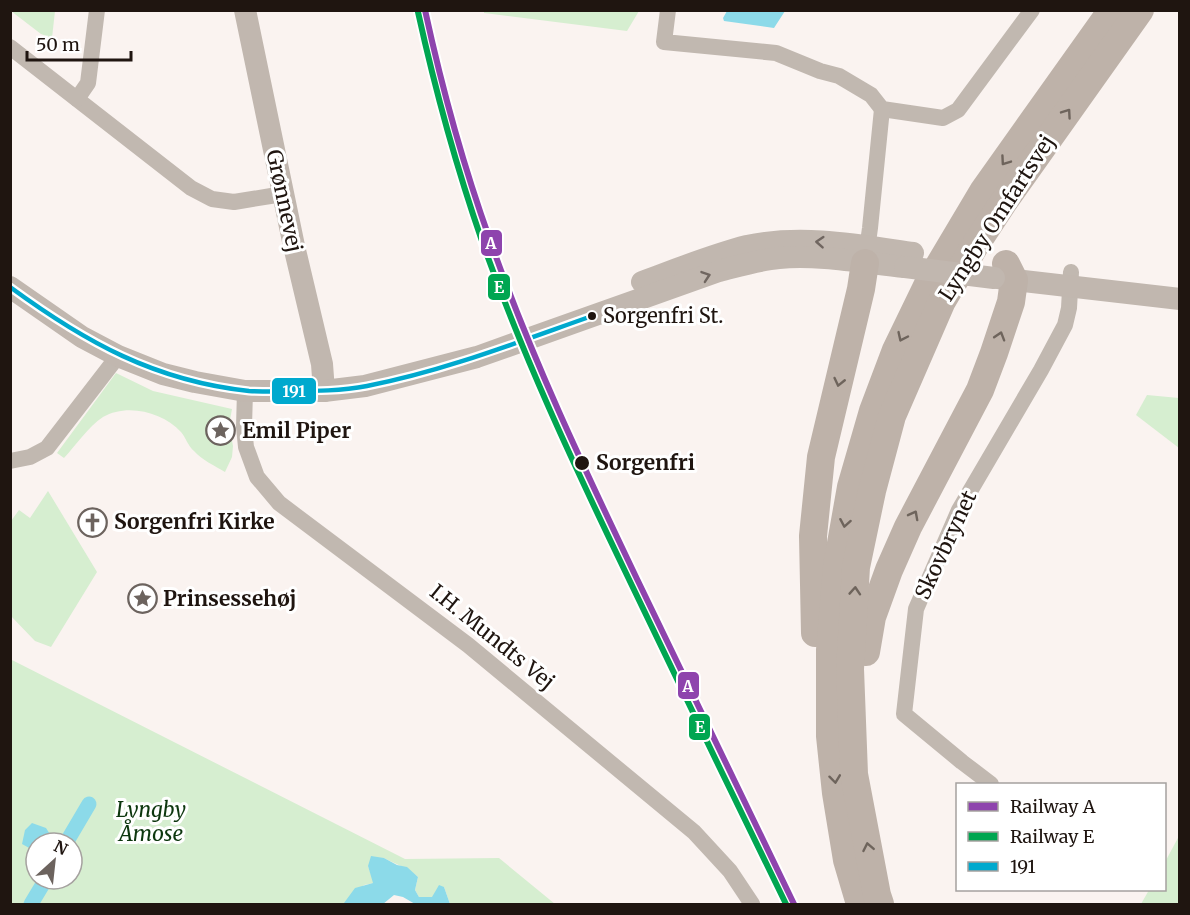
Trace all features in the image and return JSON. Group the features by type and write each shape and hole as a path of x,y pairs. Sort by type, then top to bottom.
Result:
{"highway":[{"name":"Lyngby Omfartsvej","path":"860,904 847,860 830,736 830,650 837,566 851,487 880,390 896,350 928,284 984,190 1112,10"},
{"name":"Lyngby Omfartsvej","path":"880,904 854,774 850,669 856,567 872,491 892,416 950,286 1003,203 1140,10"},
{"path":"830,736 816,666 813,536 821,457 861,289 866,254"},
{"path":"854,774 863,665 873,617 889,570 908,527 980,390 1011,302 1004,271"}],"street":[{"path":"77,99 88,83 97,10"},
{"name":"Grønnevej","path":"245,10 294,246 322,364 324,391"},
{"path":"668,10 664,42 776,53 820,71 839,76 871,95 882,109 943,118 958,110 1032,10"},
{"path":"10,47 191,188 212,199 234,202 283,194"},
{"path":"866,254 882,109"},
{"path":"10,286 82,337 118,357 163,374 245,391 324,391 365,386 477,357 488,347 589,309 766,259 866,254 1070,280 1179,299"},
{"path":"1070,280 1153,281 1179,285"},
{"name":"Skovbrynet","path":"990,783 904,714 916,609 959,510 1062,332 1069,308 1070,280"},
{"path":"10,461 30,457 47,448 118,357"},
{"name":"I.H. Mundts Vej","path":"245,391 246,447 257,477 279,502 468,645 694,832 730,871 752,904"}],"green space":[{"path":"484,10 639,11 627,31 484,13"},
{"path":"11,11 55,11 52,38 41,34"},
{"path":"116,373 153,391 232,409 229,425 233,446 232,457 225,472 197,454 181,432 165,419 133,410 103,417 87,431 64,458 57,453"},
{"path":"1147,395 1179,398 1179,448 1136,415"},
{"path":"48,491 97,572 51,647 35,641 10,615 11,521 19,510 30,518"},
{"name":"Lyngby Åmose","path":"10,659 405,859 499,858 555,904 450,904 444,887 433,897 419,897 415,890 418,877 406,868 384,858 368,866 374,883 364,885 345,903 349,904 11,904"},
{"path":"1179,836 1179,904 1141,904 1148,891 1166,891 1166,860"}],"water":[{"path":"727,10 785,11 774,28 724,21"},
{"path":"32,823 46,828 48,831 25,831"},
{"path":"371,856 384,858 407,867 418,877 415,890 419,897 432,897 439,885 444,887 450,904 415,904 394,895 383,904 344,903 355,888 373,883 368,866"}],"waterway":[{"path":"73,831 89,804"},
{"path":"31,904 39,891"}],"rail line":[{"name":"A","path":"425,10 462,155 490,240 523,327 597,496 794,904"},
{"name":"E","path":"418,12 463,184 514,325 586,490 786,904"}],"transit line":[{"name":"191","path":"10,287 66,325 122,356 183,378 215,386 254,391 338,390 396,380 481,355 592,316"}],"place":[{"name":"Sorgenfri St.","path":"592,316"},
{"name":"Emil Piper","path":"221,431"},
{"name":"Sorgenfri","path":"582,463"},
{"name":"Sorgenfri Kirke","path":"93,522"},
{"name":"Prinsessehøj","path":"142,599"}]}
